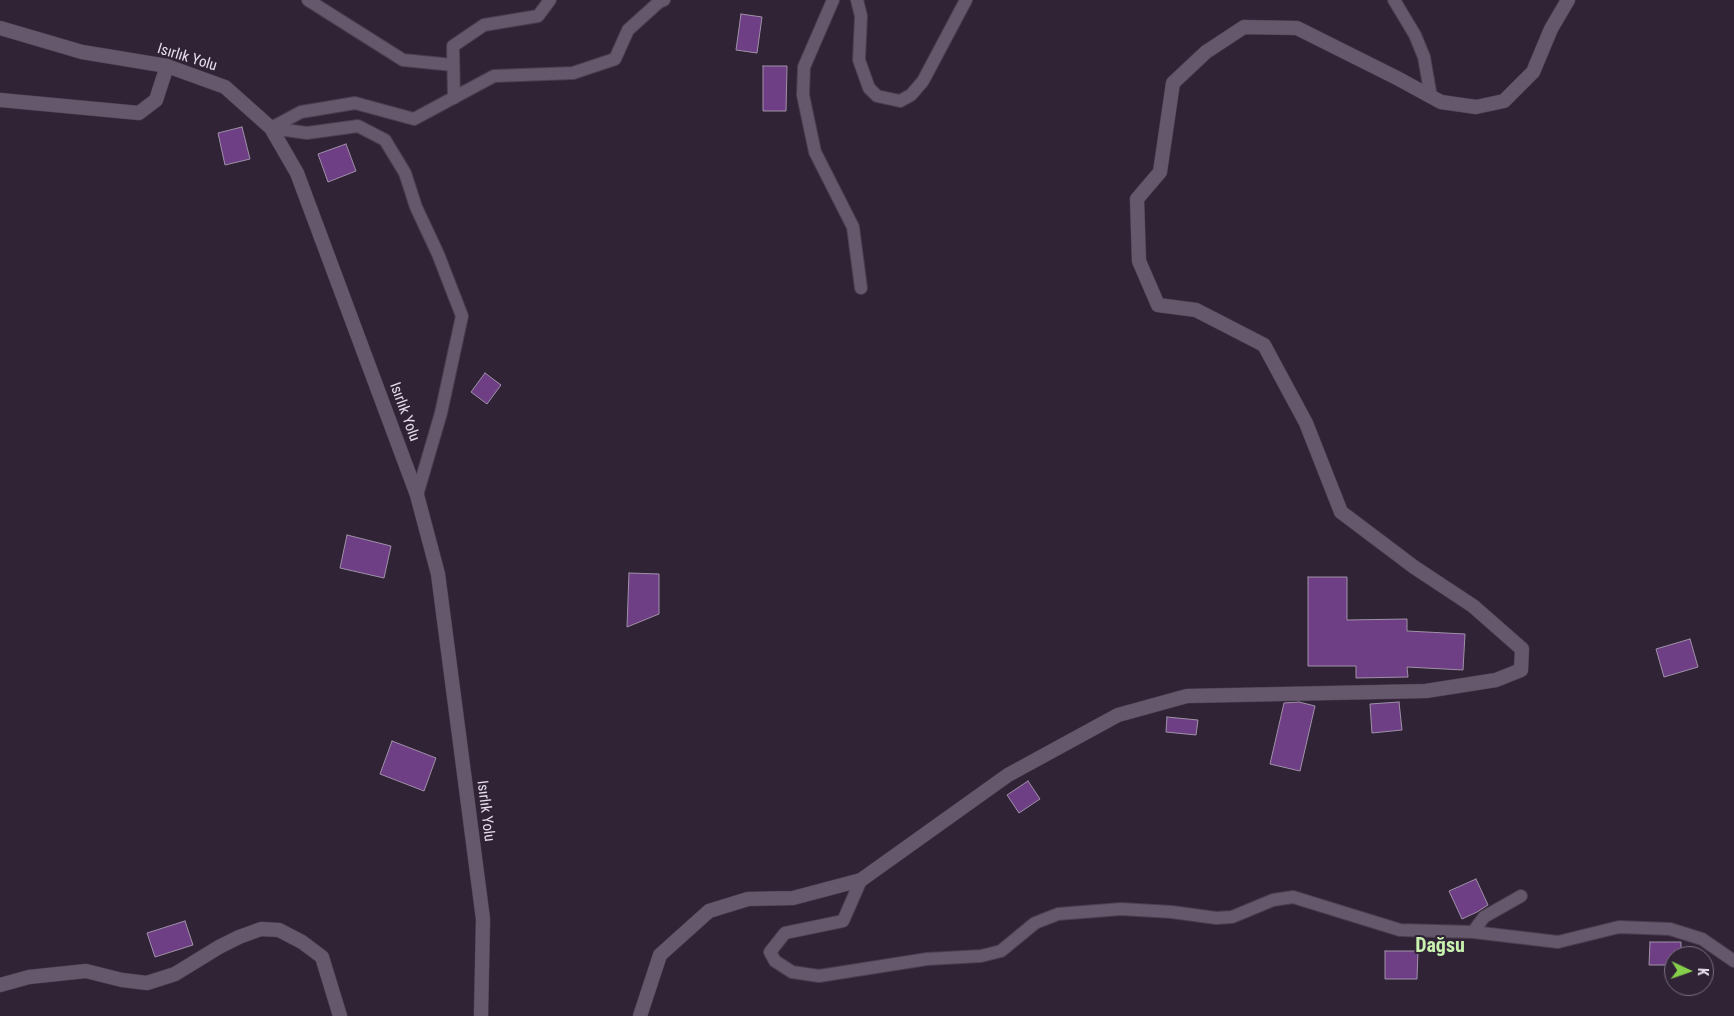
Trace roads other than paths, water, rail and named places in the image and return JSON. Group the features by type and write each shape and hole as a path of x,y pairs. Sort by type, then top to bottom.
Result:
{"street":[{"path":"308,0 403,60 453,64"},
{"path":"454,98 454,46 484,26 538,16 550,0"},
{"path":"271,128 301,112 354,103 414,119 494,76 573,73 614,59 628,30 659,2 664,0"},
{"path":"833,0 804,67 803,95 815,152 853,228 862,288"},
{"path":"857,0 861,16 859,60 869,88 877,96 900,101 911,95 923,82 966,0"},
{"path":"1394,0 1415,35 1424,57 1431,97"},
{"path":"640,1016 660,955 709,911 748,899 793,898 861,880 1008,774 1118,715 1186,696 1426,691 1496,680 1521,670 1522,649 1473,606 1414,567 1341,512 1306,423 1264,345 1196,310 1158,305 1139,261 1137,199 1160,172 1173,83 1206,52 1244,27 1297,28 1441,102 1476,107 1504,101 1533,72 1551,29 1568,0"},
{"name":"Isırlık Yolu","path":"0,28 82,52 167,66 225,86 271,128 297,173 417,495 438,574 483,919 481,1016"},
{"path":"0,100 139,113 156,100 167,66"},
{"path":"271,128 307,133 358,126 384,140 405,173 416,207 438,254 462,316 441,413 417,495"},
{"path":"861,880 843,921 785,933 770,952 775,961 792,972 819,976 927,959 981,956 1001,951 1035,924 1058,914 1121,909 1172,912 1216,918 1232,917 1273,900 1293,897 1400,930 1473,932 1558,942 1620,927 1670,929 1702,939 1734,961"},
{"path":"1473,932 1484,917 1520,896"},
{"path":"0,985 58,972 86,971 122,980 147,983 174,974 239,937 261,929 279,930 302,942 322,957 340,1016"}],"district":[{"name":"Dağsu","path":"1440,947"}]}
